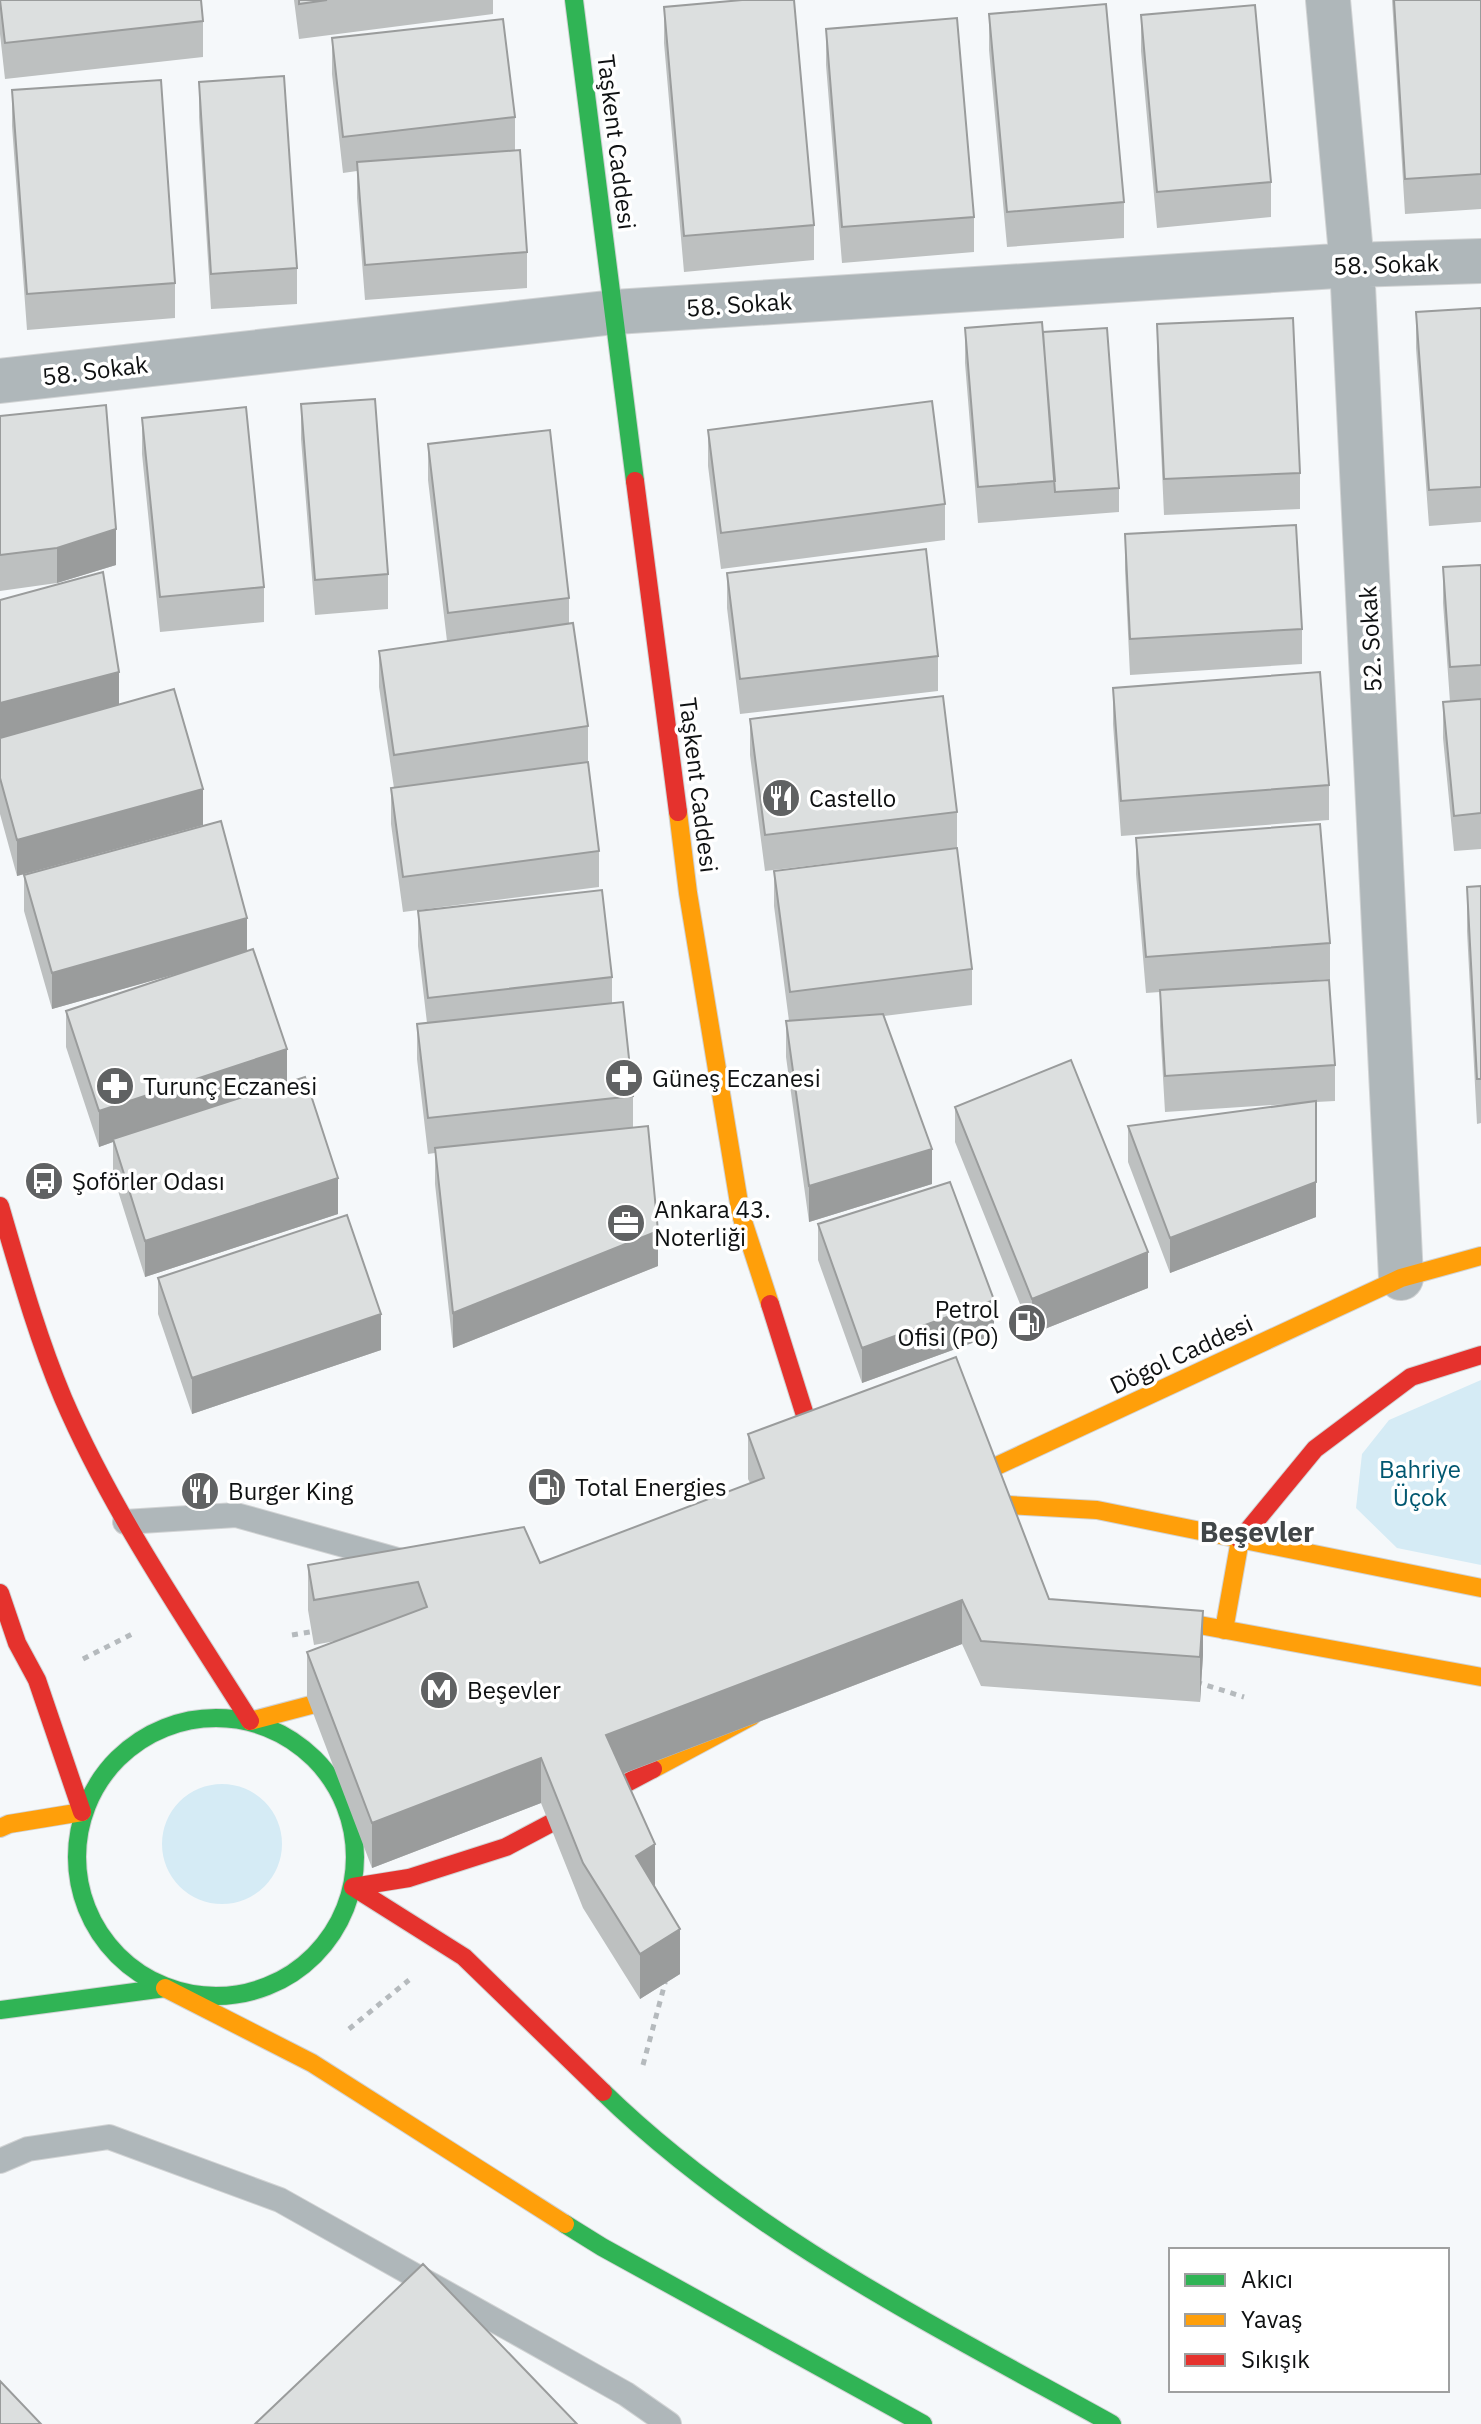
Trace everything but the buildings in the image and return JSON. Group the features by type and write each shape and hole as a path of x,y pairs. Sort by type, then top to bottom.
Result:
{"main road":[{"name":"Taşkent Caddesi","path":"574,0 688,893 741,1215 810,1431 797,1490"},
{"path":"0,1206 34,1320 75,1424 125,1522 250,1721"},
{"name":"Dögol Caddesi","path":"1481,1256 1401,1278 933,1500 1097,1510 1481,1588"},
{"path":"1224,1630 1240,1540 1315,1449 1411,1377 1481,1355"},
{"path":"0,1593 17,1643 37,1680 82,1812"},
{"path":"1120,1610 1481,1677"},
{"path":"250,1721 384,1685"},
{"path":"353,1887 409,1878 506,1847 774,1705"},
{"path":"0,2010 165,1988 250,1993 285,1980 315,1957 338,1927 353,1887 357,1848 345,1802 323,1766 290,1737 250,1721 205,1717 160,1728 122,1752 82,1812 74,1834 76,1881 92,1926 123,1964 165,1988 312,2063 602,2247 923,2424"},
{"path":"0,1828 82,1812"},
{"path":"353,1887 464,1957 629,2118 707,2182 787,2238 913,2314 1112,2424"}],"street":[{"name":"52. Sokak","path":"1328,0 1352,265 1401,1278"},
{"name":"58. Sokak","path":"0,381 615,312 1352,265 1481,261"}],"lane":[{"path":"125,1522 236,1515 424,1568"},
{"path":"0,2161 28,2149 109,2137 280,2200 626,2394 669,2424"}],"path":[{"path":"292,1635 327,1628"},
{"path":"83,1659 140,1630"},
{"path":"1186,1681 1244,1697"},
{"path":"629,2118 665,1983 656,1971"},
{"path":"348,2030 410,1980"}],"green space":[{"name":"Bahriye Üçok","path":"1481,1380 1481,1565 1397,1548 1356,1508 1362,1454 1389,1420"},
{"path":"222,1784 245,1789 264,1802 277,1821 282,1844 277,1867 264,1886 245,1899 222,1904 199,1899 180,1886 167,1867 162,1844 167,1821 180,1802 199,1789"}],"traffic: fast":[{"path":"574,0 635,481"},
{"path":"230,1718 282,1734 315,1758 345,1804 353,1830 355,1857 353,1884 345,1910 315,1956 269,1986 230,1996 202,1996 150,1980 117,1956 108,1945 93,1923 79,1884 77,1843 93,1791 117,1758 128,1749 150,1734 189,1720 230,1718"},
{"path":"0,2010 165,1988"},
{"path":"603,2092 719,2190 782,2234 912,2313 1112,2424"},
{"path":"565,2224 923,2424"}],"traffic: slow":[{"path":"678,812 688,893 741,1215 770,1304"},
{"path":"945,1490 1401,1278 1481,1256"},
{"path":"954,1502 1097,1510 1481,1588"},
{"path":"1224,1630 1240,1540"},
{"path":"1145,1615 1481,1677"},
{"path":"250,1721 368,1690"},
{"path":"653,1769 752,1716"},
{"path":"0,1828 82,1812"},
{"path":"165,1988 312,2063 565,2224"}],"traffic: jam":[{"path":"635,481 678,812"},
{"path":"0,1206 45,1351 82,1440 126,1523 250,1721"},
{"path":"770,1304 810,1431 802,1471"},
{"path":"1240,1540 1315,1449 1411,1377 1481,1355"},
{"path":"0,1593 17,1643 37,1680 82,1812"},
{"path":"353,1887 409,1878 506,1847 653,1769"},
{"path":"353,1887 464,1957 603,2092"}],"place":[{"name":"Castello","path":"781,798"},
{"name":"Güneş Eczanesi","path":"624,1078"},
{"name":"Turunç Eczanesi","path":"115,1086"},
{"name":"Şoförler Odası","path":"44,1181"},
{"name":"Ankara 43. Noterliği","path":"626,1223"},
{"name":"Petrol Ofisi (PO)","path":"1027,1323"},
{"name":"Total Energies","path":"547,1487"},
{"name":"Burger King","path":"200,1491"},
{"name":"Beşevler","path":"439,1690"}],"district":[{"name":"Beşevler","path":"1257,1531"}]}
